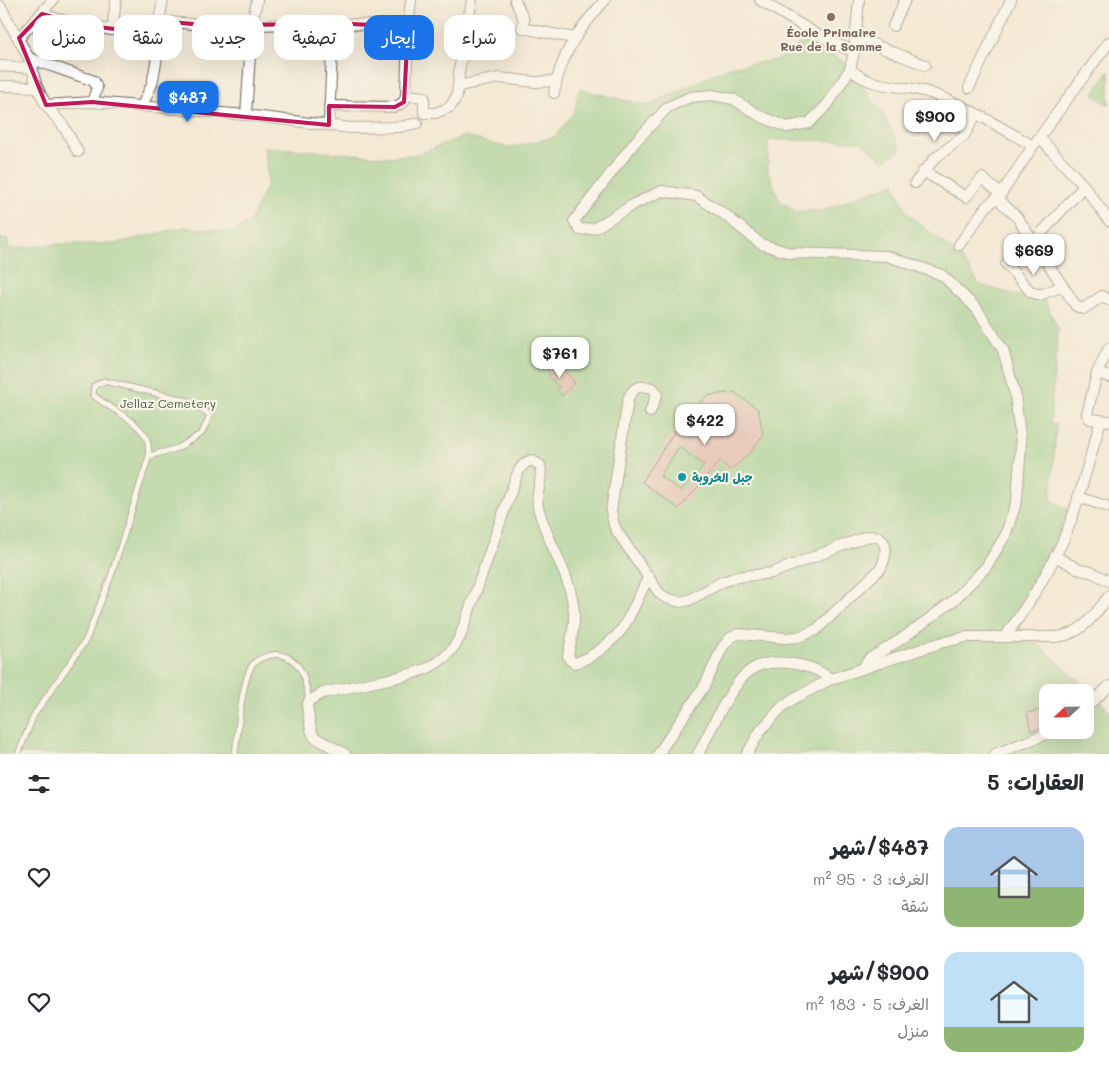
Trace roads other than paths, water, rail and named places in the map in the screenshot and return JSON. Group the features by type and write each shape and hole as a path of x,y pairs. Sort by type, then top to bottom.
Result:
{"street":[{"path":"19,38 53,0"},
{"path":"42,14 80,25 112,30 116,0"},
{"path":"161,15 163,0"},
{"path":"254,15 257,0"},
{"path":"409,15 411,0"},
{"path":"406,96 424,97 424,113 436,113 450,107 456,96 472,0"},
{"path":"515,0 524,20 522,28 574,38"},
{"path":"554,93 556,81 574,38 605,0"},
{"path":"760,0 816,34 854,52"},
{"path":"858,0 854,52 850,69 828,104 809,123 787,127 760,116 733,99 712,95 690,97 668,108 635,142 574,221 580,230 595,228 634,204 662,191 696,196 724,214 761,244 790,253 888,256 942,275 977,309 1004,350 1016,394 1021,444 1017,500 1006,536 986,567 953,602 900,640 869,659 862,669"},
{"path":"893,26 905,0"},
{"path":"969,88 1011,0"},
{"path":"0,6 31,63 37,87 46,105 64,127 78,152"},
{"path":"855,37 925,65"},
{"path":"959,245 986,207 999,196 1109,42"},
{"path":"142,106 152,84 156,60"},
{"path":"246,115 250,60"},
{"path":"329,125 332,60"},
{"path":"329,106 395,107 404,102 406,96 407,60"},
{"path":"0,66 31,63 94,81 97,88 92,102"},
{"path":"850,69 864,80 929,93 959,104 976,114 1037,142 1084,186 1109,221"},
{"path":"458,86 498,78 535,82 556,81"},
{"path":"0,86 37,87"},
{"path":"46,105 92,102 246,115 352,128 400,127 417,123"},
{"path":"915,183 939,154 964,136 976,114"},
{"path":"923,171 966,196 982,178 1017,217 1079,308 1083,308 1102,296 1109,300"},
{"path":"1034,240 1084,186"},
{"path":"1006,264 1031,292 1037,294 1063,286"},
{"path":"1104,420 1090,419 1087,414 1097,373 1109,348"},
{"path":"1097,373 1109,377"},
{"path":"650,412 656,394 653,388 637,387 631,391 628,399 612,511 614,525 618,533 660,594 666,598 680,602 690,600 722,582 737,577 772,573 873,535 881,540 886,547 886,558 881,568 816,630 798,637 785,638 738,634 730,638 722,648 705,685 658,754"},
{"path":"1005,638 1026,608 1055,556 1072,520 1099,427 1104,420"},
{"path":"345,754 314,737 310,730 309,701 323,693 418,673 443,660 454,650 460,638 520,467 531,460 540,465 542,472 536,494 538,505 571,595 574,614 568,656 570,660 575,663 585,660 614,638 622,628 648,576"},
{"path":"1078,498 1109,507"},
{"path":"1055,556 1080,570 1091,572 1109,581"},
{"path":"746,754 761,730 782,707 831,678 940,643 966,637 1068,636 1090,621 1109,596"},
{"path":"698,754 736,685 748,671 773,663 793,664 812,668 831,678"},
{"path":"1094,704 1105,698 1109,686"},
{"path":"995,754 1039,737"}],"lane":[{"path":"18,754 34,715 86,640 111,576 149,456 146,438 133,423 94,395 94,386 104,381 189,401 210,415 202,433 178,448 149,456"},
{"path":"234,754 245,686 251,666 263,657 279,654 291,659 301,668 309,701"}],"place":[{"name":"École Primaire Rue de la Somme","path":"831,17"},
{"name":"جبل الخروبة","path":"682,477"}],"park label":[{"name":"Jellaz Cemetery","path":"168,403"}]}
